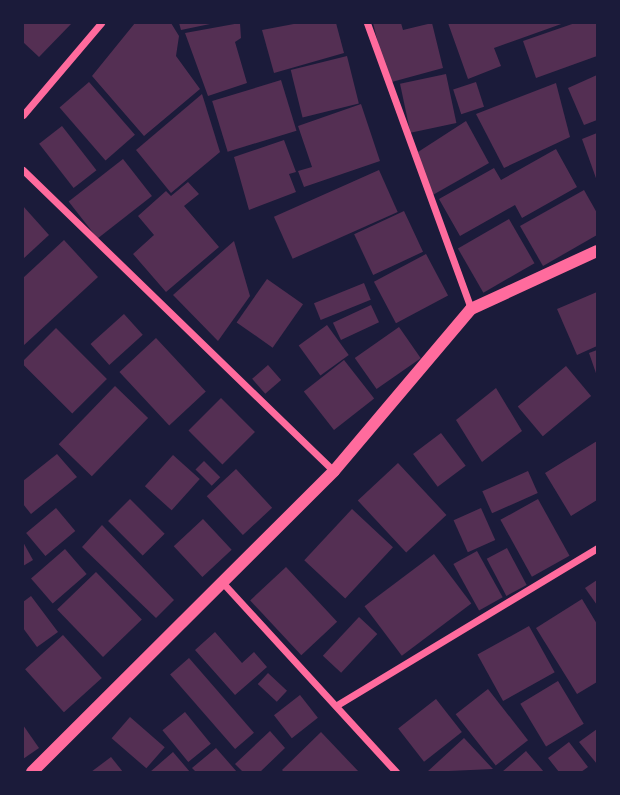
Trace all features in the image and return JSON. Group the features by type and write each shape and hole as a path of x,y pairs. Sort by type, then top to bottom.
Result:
{"street":[{"path":"23,115 101,23"},
{"path":"367,23 471,309"},
{"path":"23,170 334,471"},
{"path":"32,772 334,471 471,309 597,251"},
{"path":"337,705 597,548"},
{"path":"221,582 397,772"}],"building":[{"path":"23,23 72,23 39,57 23,42"},
{"path":"135,23 171,23 179,36 176,56 200,89 144,136 92,76"},
{"path":"179,23 210,23 210,24 181,30"},
{"path":"240,23 241,38 235,42 247,83 208,96 185,33"},
{"path":"299,23 336,23 344,53 274,73 262,30"},
{"path":"373,23 401,23 403,30 432,23 443,68 388,83"},
{"path":"448,23 564,23 494,48 501,66 468,79"},
{"path":"575,23 597,23 597,56 536,78 523,41"},
{"path":"347,56 359,104 303,118 291,70"},
{"path":"446,74 456,123 410,133 400,84"},
{"path":"597,75 597,120 584,125 568,88"},
{"path":"281,80 296,131 228,152 212,101"},
{"path":"89,82 135,135 105,160 60,108"},
{"path":"476,82 484,107 461,114 453,89"},
{"path":"556,83 570,137 504,168 476,114"},
{"path":"202,94 220,152 171,193 136,150"},
{"path":"361,104 380,161 304,187 298,171 312,167 298,126"},
{"path":"466,121 489,163 431,196 418,152"},
{"path":"62,126 96,170 74,188 39,144"},
{"path":"597,133 597,181 582,139"},
{"path":"284,140 296,172 289,174 296,192 249,210 234,157"},
{"path":"556,149 577,187 522,218 515,205 460,236 439,199 494,168 501,180"},
{"path":"123,159 152,196 98,239 69,201"},
{"path":"379,170 398,212 293,259 274,217"},
{"path":"188,182 199,194 184,206 219,247 166,292 133,254 154,235 138,216 166,191 171,196"},
{"path":"584,190 597,213 597,235 543,266 520,226"},
{"path":"23,206 49,235 23,259"},
{"path":"404,211 423,252 373,275 354,234"},
{"path":"509,219 534,263 483,293 458,248"},
{"path":"64,240 98,277 23,346 23,278"},
{"path":"234,241 250,296 218,341 173,295"},
{"path":"426,254 448,295 396,323 374,282"},
{"path":"267,279 303,304 273,348 237,322"},
{"path":"364,283 371,300 321,320 314,303"},
{"path":"597,292 597,346 577,355 557,309"},
{"path":"371,305 379,322 341,340 333,323"},
{"path":"124,314 143,335 109,365 91,344"},
{"path":"327,325 349,355 320,376 299,346"},
{"path":"399,327 421,358 377,389 355,358"},
{"path":"56,328 107,379 72,414 23,364 23,361"},
{"path":"156,338 206,391 169,425 119,372"},
{"path":"597,350 597,376 589,353"},
{"path":"344,360 374,399 334,430 304,391"},
{"path":"268,365 281,380 265,394 252,379"},
{"path":"566,366 591,396 543,436 518,406"},
{"path":"115,386 148,418 92,476 59,444"},
{"path":"496,388 522,431 482,462 456,420"},
{"path":"221,398 255,432 222,464 188,431"},
{"path":"441,433 466,466 438,487 413,454"},
{"path":"597,441 597,500 571,516 545,473"},
{"path":"57,454 77,477 31,514 23,504 23,481"},
{"path":"173,455 200,479 172,510 145,486"},
{"path":"204,461 220,477 212,486 196,469"},
{"path":"398,463 446,515 406,552 358,501"},
{"path":"236,469 272,508 243,535 207,496"},
{"path":"528,471 538,493 492,513 482,491"},
{"path":"130,499 165,534 143,556 108,521"},
{"path":"538,499 570,556 532,577 500,520"},
{"path":"56,508 75,531 45,556 26,533"},
{"path":"481,508 495,540 468,552 454,520"},
{"path":"352,509 393,547 345,598 304,560"},
{"path":"203,519 232,550 202,577 174,546"},
{"path":"102,525 174,600 156,618 82,547"},
{"path":"23,542 33,560 23,566"},
{"path":"507,548 527,585 506,596 487,559"},
{"path":"65,549 87,574 53,603 31,579"},
{"path":"477,551 503,597 479,610 453,564"},
{"path":"434,554 471,604 402,656 365,606"},
{"path":"286,567 337,622 301,655 250,600"},
{"path":"96,572 142,619 103,657 57,610"},
{"path":"597,580 597,605 585,588"},
{"path":"31,596 58,632 37,647 23,628 23,602"},
{"path":"582,599 597,624 597,682 577,694 536,628"},
{"path":"359,617 377,634 341,673 323,656"},
{"path":"529,626 555,672 503,701 477,655"},
{"path":"215,632 242,663 254,652 267,667 235,695 195,650"},
{"path":"63,635 102,678 64,712 25,669"},
{"path":"189,658 254,733 235,749 170,674"},
{"path":"268,673 287,691 277,702 258,684"},
{"path":"558,681 584,724 546,747 520,704"},
{"path":"488,689 528,740 496,765 456,714"},
{"path":"300,695 318,718 292,738 274,715"},
{"path":"436,699 462,732 424,762 398,729"},
{"path":"185,712 211,744 188,762 162,730"},
{"path":"130,717 165,747 146,768 112,738"},
{"path":"23,725 39,748 23,759"},
{"path":"597,729 597,764 579,742"},
{"path":"270,731 285,748 260,772 243,772 235,764"},
{"path":"321,732 359,772 282,770"},
{"path":"464,738 493,769 427,772"},
{"path":"569,742 588,767 581,772 559,772 548,758"},
{"path":"216,748 237,772 196,772 192,768"},
{"path":"526,751 544,772 502,772"},
{"path":"173,752 190,772 150,772"},
{"path":"111,757 123,772 91,772"}]}
